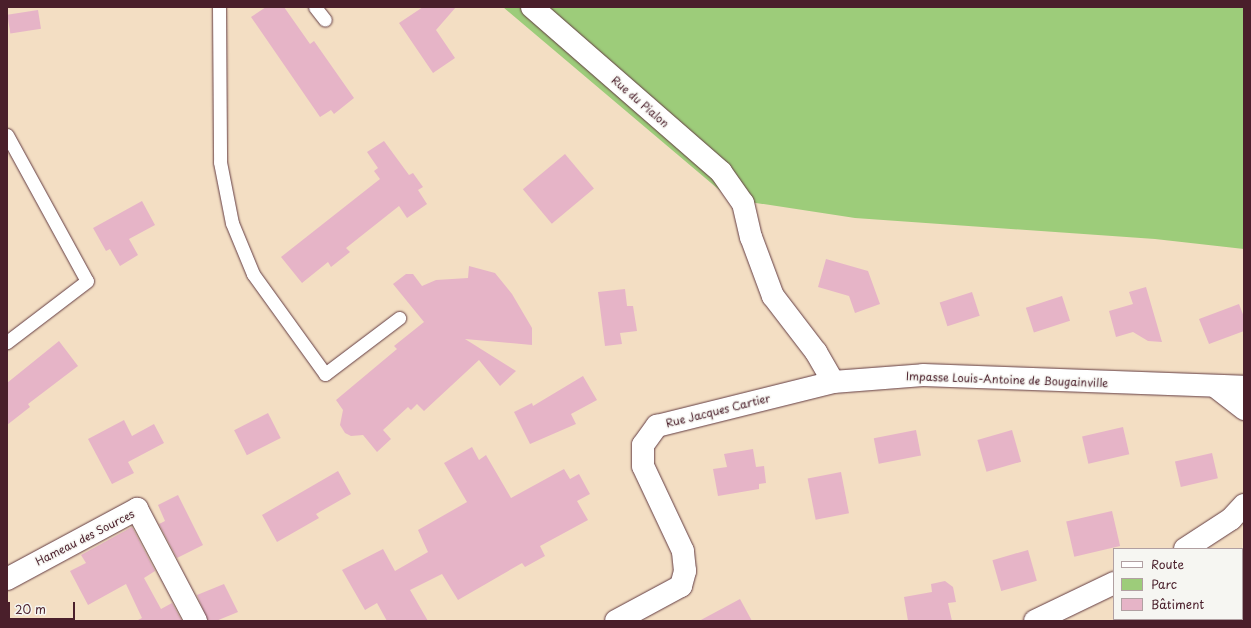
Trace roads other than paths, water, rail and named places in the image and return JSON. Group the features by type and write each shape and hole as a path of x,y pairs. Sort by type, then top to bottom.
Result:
{"street":[{"name":"Rue du Pialon","path":"532,7 721,172 742,203 750,237 773,296 816,352 833,382"},
{"name":"Impasse Louis-Antoine de Bougainville","path":"833,382 923,375 1244,387"},
{"name":"Rue Jacques Cartier","path":"616,621 681,586 685,571 683,552 643,466 643,445 657,426 833,382"},
{"path":"1216,387 1244,409"},
{"path":"1187,548 1231,519 1244,506"},
{"name":"Hameau des Sources","path":"7,579 137,509 196,621"},
{"path":"1035,621 1113,583"}],"lane":[{"path":"219,7 220,162 232,223 253,274 325,374 399,318"},
{"path":"315,7 325,20"},
{"path":"7,134 87,281 7,342"}]}
